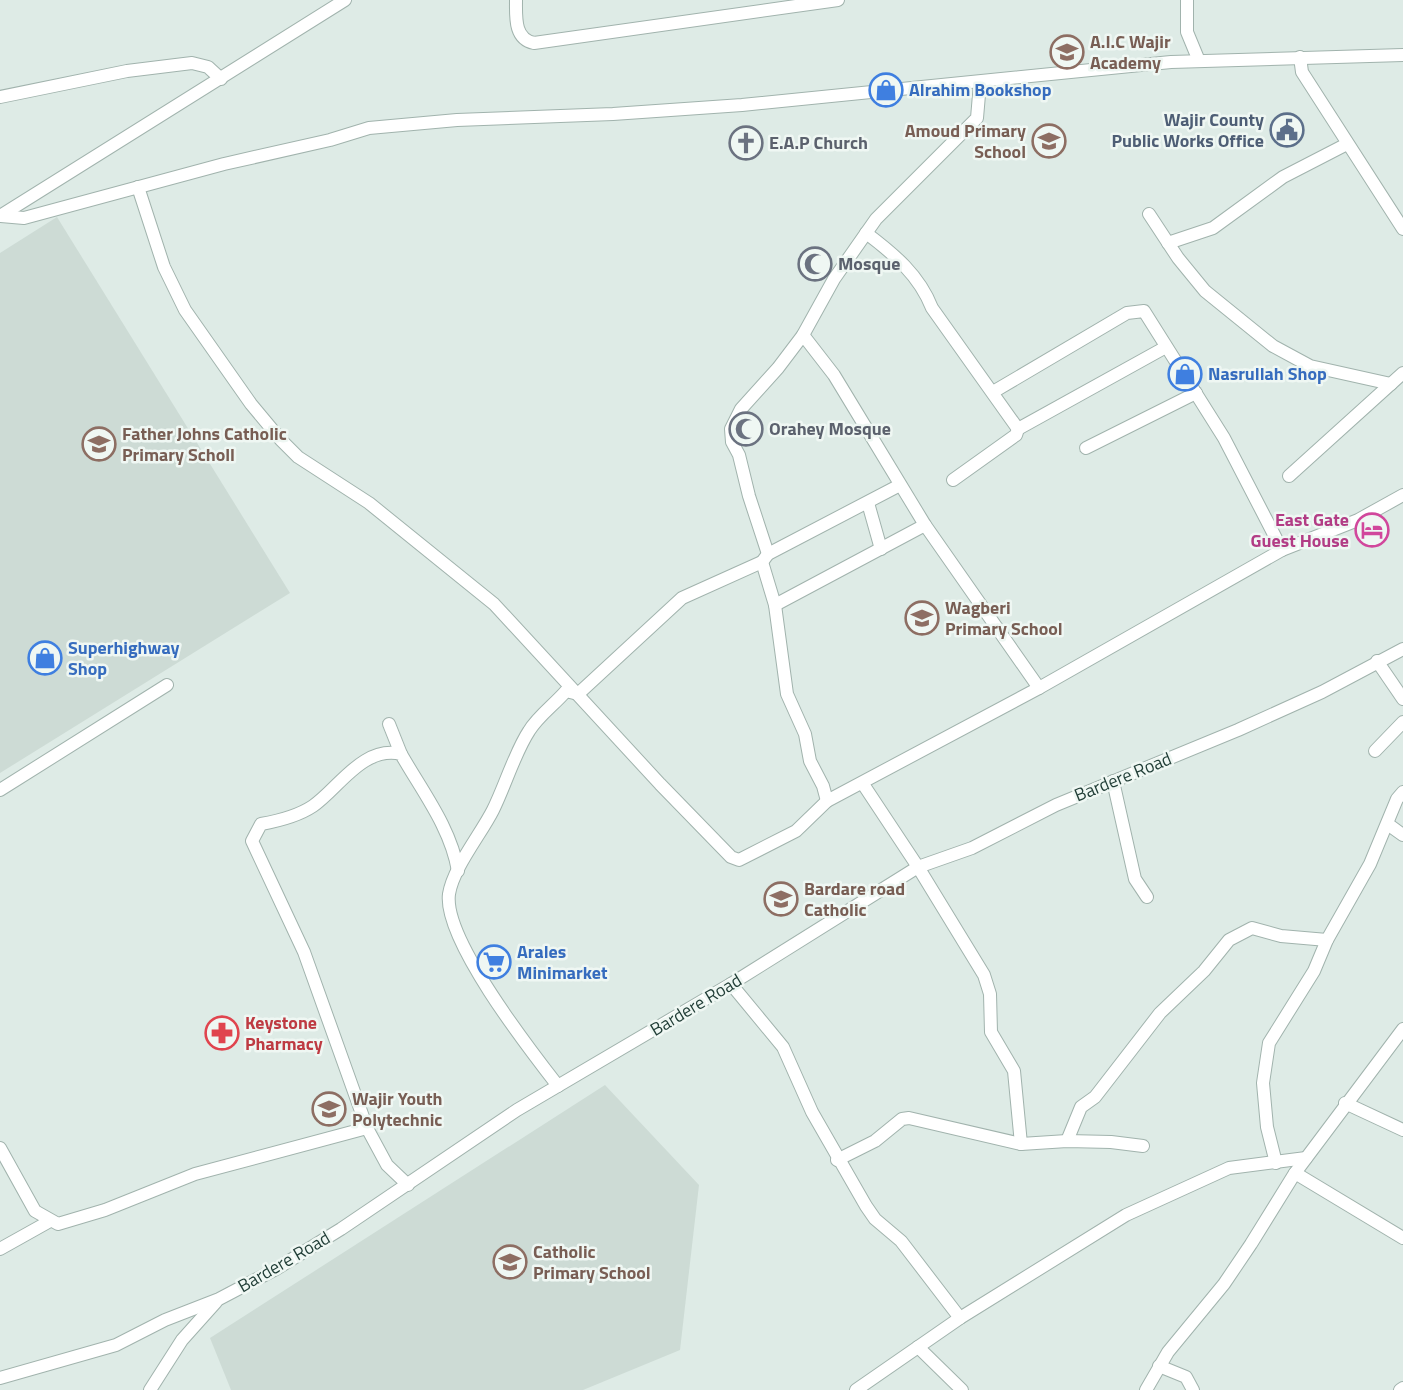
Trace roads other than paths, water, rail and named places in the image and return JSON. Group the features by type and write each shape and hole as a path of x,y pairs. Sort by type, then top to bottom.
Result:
{"street":[{"path":"1,216 345,0"},
{"path":"516,0 519,34 527,42 534,43 838,0"},
{"path":"1171,62 1178,54 1187,32 1187,0"},
{"path":"1187,32 1199,61"},
{"path":"1,216 24,218 369,128 457,120 613,114 718,106 980,83 1171,62 1403,55"},
{"path":"1300,57 1302,72 1403,230"},
{"path":"0,97 127,71 192,63 208,67 221,79"},
{"path":"827,801 823,786 810,760 805,734 787,694 775,605 739,455 732,442 731,429 741,409 778,368 803,335 834,279 866,233 894,200 976,118 980,83"},
{"path":"1168,243 1206,232 1283,177 1347,144"},
{"path":"138,187 154,241 185,310 251,404 281,440 298,457 369,503 494,604 660,784 731,857 739,860 796,831 827,801 1039,688 1282,550 1358,520 1403,495"},
{"path":"1149,214 1205,291 1273,346 1310,366 1391,384"},
{"path":"866,233 908,267 927,295 932,308 1018,429"},
{"path":"993,392 1116,319 1136,310 1144,311 1224,438 1282,550"},
{"path":"803,335 834,375 925,525 1039,688"},
{"path":"953,480 1016,435 1018,429 1166,347"},
{"path":"1289,476 1403,373"},
{"path":"1086,448 1196,393"},
{"path":"578,694 682,598 765,558 900,485"},
{"path":"868,502 881,549"},
{"path":"775,605 925,525"},
{"name":"Bardere Road","path":"0,1378 116,1345 165,1320 219,1299 276,1269 408,1185 498,1122 731,984 918,867 972,848 1056,805 1270,716 1347,680 1377,661 1403,649"},
{"path":"1377,661 1403,699"},
{"path":"0,790 168,685"},
{"path":"558,1086 514,1028 471,960 457,929 449,897 458,871 498,800 529,731 566,691 578,694"},
{"path":"1375,751 1403,722"},
{"path":"389,724 401,753 438,817 455,855 458,871"},
{"path":"401,753 392,752 350,770 314,805 301,813 261,824 252,841 304,952 367,1128 387,1165 408,1185"},
{"path":"1113,781 1135,879 1147,897"},
{"path":"862,784 918,867 980,967 988,986 991,1032 1014,1071 1021,1144"},
{"path":"1276,1163 1267,1127 1263,1083 1266,1053 1273,1034 1314,971 1327,940 1370,864 1389,825 1397,799 1403,792"},
{"path":"1389,825 1403,835"},
{"path":"1067,1141 1081,1107 1095,1097 1160,1013 1204,971 1229,940 1252,928 1281,936 1327,940"},
{"path":"731,984 783,1047 837,1160 875,1219 901,1241 960,1318"},
{"path":"1146,1390 1159,1366 1224,1284 1282,1197 1295,1173 1403,1029"},
{"path":"1345,1104 1403,1130"},
{"path":"837,1160 875,1141 902,1119 909,1118 1021,1144 1067,1141 1111,1142 1143,1146"},
{"path":"0,1148 30,1203 50,1221 58,1224 105,1210 195,1173 367,1128"},
{"path":"856,1390 960,1318 1137,1210 1219,1171 1240,1166 1306,1158"},
{"path":"1295,1173 1403,1238"},
{"path":"0,1249 50,1221"},
{"path":"150,1390 182,1340 219,1299"},
{"path":"918,1347 962,1390"},
{"path":"1159,1366 1186,1377 1193,1390"}],"place":[{"name":"A.I.C Wajir Academy","path":"1067,52"},
{"name":"Alrahim Bookshop","path":"886,90"},
{"name":"Wajir County Public Works Office","path":"1287,130"},
{"name":"Amoud Primary School","path":"1049,141"},
{"name":"E.A.P Church","path":"746,143"},
{"name":"Mosque","path":"815,264"},
{"name":"Nasrullah Shop","path":"1185,374"},
{"name":"Orahey Mosque","path":"746,429"},
{"name":"Father Johns Catholic Primary Scholl","path":"99,444"},
{"name":"East Gate Guest House","path":"1372,530"},
{"name":"Wagberi Primary School","path":"922,618"},
{"name":"Superhighway Shop","path":"45,658"},
{"name":"Bardare road Catholic","path":"781,899"},
{"name":"Arales Minimarket","path":"494,962"},
{"name":"Keystone Pharmacy","path":"222,1033"},
{"name":"Wajir Youth Polytechnic","path":"329,1109"},
{"name":"Catholic Primary School","path":"510,1262"}]}
